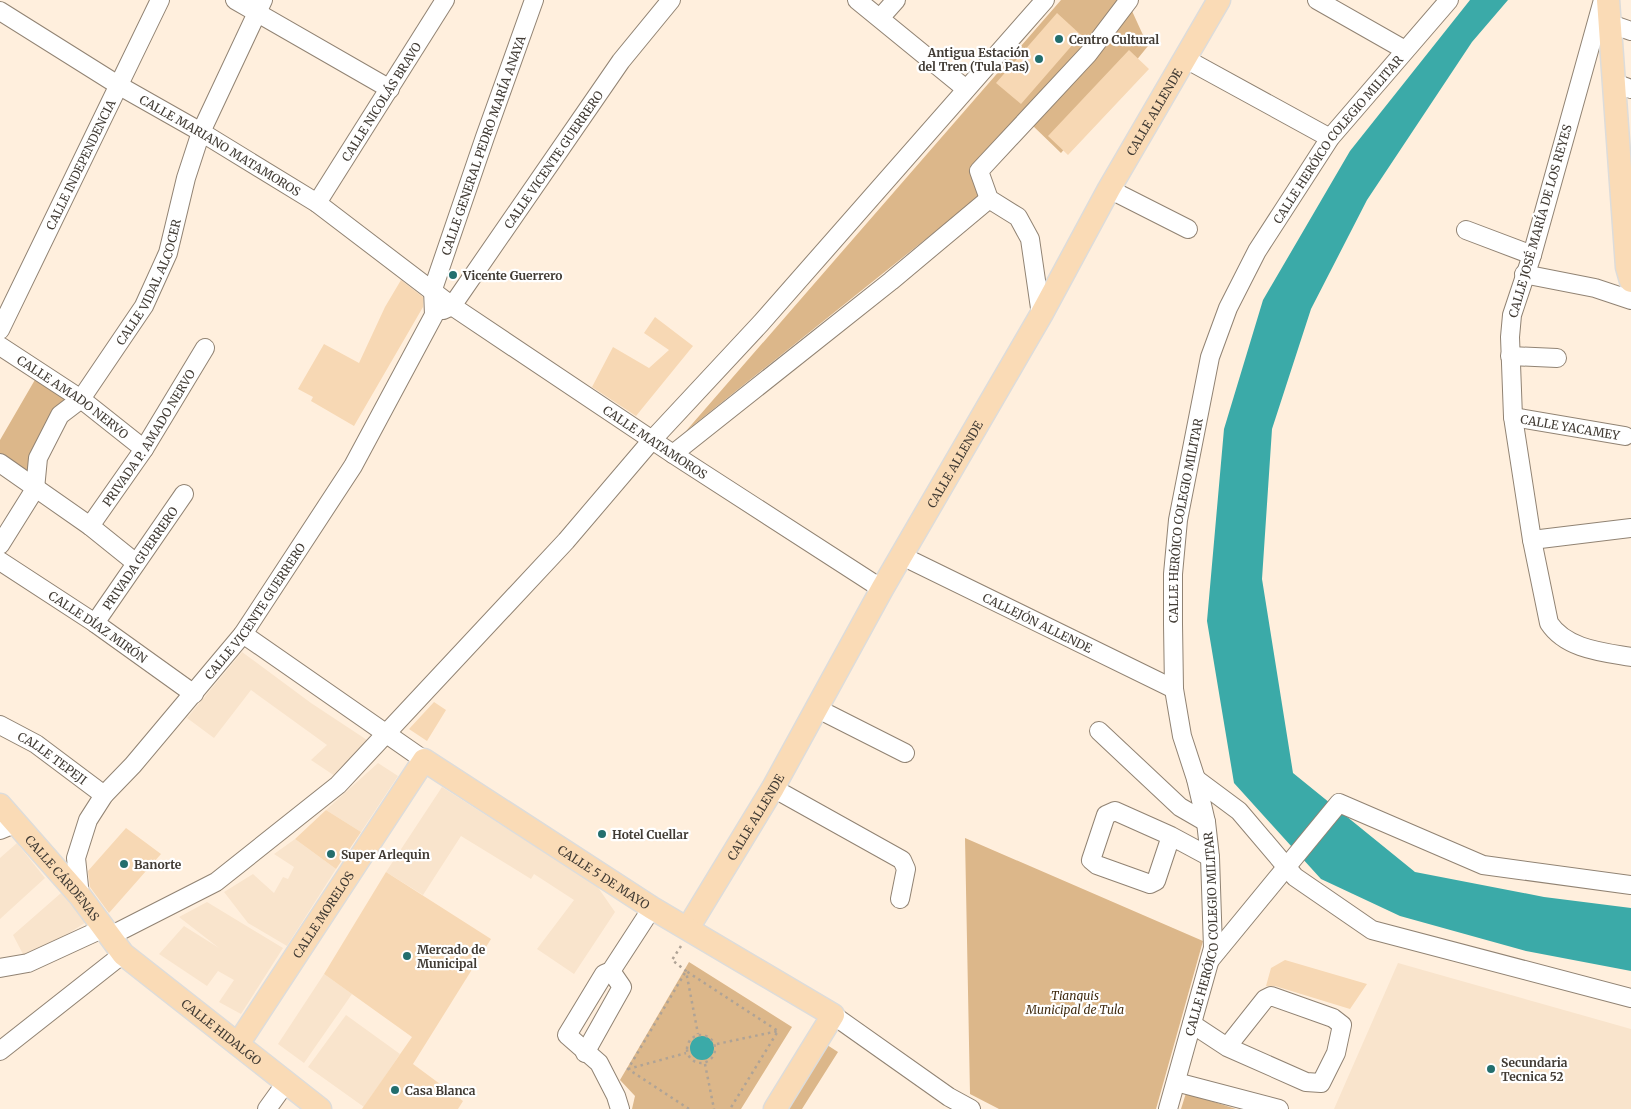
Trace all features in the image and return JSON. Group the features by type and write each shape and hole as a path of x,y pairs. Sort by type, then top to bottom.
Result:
{"main road":[{"name":"CALLE ALLENDE","path":"688,928 773,788 818,709 882,589 1041,315 1109,189 1219,0"},
{"path":"1608,0 1608,23 1623,86 1627,267 1631,281"},
{"name":"CALLE 5 DE MAYO","path":"424,760 652,908 833,1015"},
{"name":"CALLE MORELOS","path":"238,1044 424,760"},
{"name":"CALLE CÁRDENAS","path":"0,804 8,827 80,896 124,954"},
{"name":"CALLE HIDALGO","path":"124,954 238,1044 285,1084 320,1109"},
{"path":"777,1108 833,1015"}],"street":[{"name":"CALLE INDEPENDENCIA","path":"0,330 160,0"},
{"path":"235,0 259,6 390,89"},
{"name":"CALLE NICOLÁS BRAVO","path":"317,203 446,0"},
{"name":"CALLE GENERAL PEDRO MARÍA ANAYA","path":"433,289 534,0"},
{"name":"CALLE VICENTE GUERRERO","path":"80,896 76,858 88,820 104,795 194,694 243,634 353,466 434,315 452,306 621,61 671,0"},
{"path":"857,0 966,90"},
{"path":"880,18 896,0"},
{"path":"0,968 28,963 107,932 216,882 338,785 566,541 652,440 761,323 1045,0"},
{"path":"1041,315 1030,239 1018,216 989,199 979,171 1088,54 1129,0"},
{"path":"1317,0 1406,50"},
{"name":"CALLE HERÓICO COLEGIO MILITAR","path":"1168,1109 1213,948 1210,858 1206,822 1196,779 1182,736 1174,689 1173,574 1178,520 1210,357 1228,308 1258,251 1330,138 1449,0"},
{"name":"CALLE JOSÉ MARÍA DE LOS REYES","path":"1603,0 1532,255 1524,274 1512,315 1510,356 1513,417 1532,540 1549,622 1555,632 1572,644 1631,657"},
{"name":"CALLE VIDAL ALCOCER","path":"0,545 35,489 38,458 60,415 81,399 144,306 168,253 186,178 201,132 259,6"},
{"name":"CALLE MARIANO MATAMOROS","path":"0,10 118,86 201,132 317,203 433,289"},
{"path":"1608,23 1631,31"},
{"path":"1184,58 1330,138"},
{"path":"1109,189 1188,228"},
{"path":"672,454 891,281 989,199"},
{"path":"1466,230 1532,255"},
{"path":"1524,274 1595,288 1631,300"},
{"path":"433,289 434,315"},
{"name":"CALLE MATAMOROS","path":"433,289 452,306 672,454 882,589"},
{"name":"CALLE AMADO NERVO","path":"0,346 81,399 144,449"},
{"name":"PRIVADA P. AMADO NERVO","path":"90,526 144,449 205,348"},
{"path":"1510,356 1557,358"},
{"name":"CALLE YACAMEY","path":"1513,417 1625,436"},
{"path":"0,463 90,526 136,562"},
{"name":"PRIVADA GUERRERO","path":"95,624 184,494"},
{"path":"1532,540 1631,528"},
{"name":"CALLEJÓN ALLENDE","path":"902,556 1174,689"},
{"name":"CALLE DÍAZ MIRÓN","path":"0,561 95,624 194,694"},
{"name":"CALLE 5 DE MAYO","path":"243,634 424,760"},
{"path":"818,709 905,753"},
{"name":"CALLE TEPEJI","path":"0,725 36,744 104,795"},
{"path":"1100,731 1180,807 1206,822"},
{"path":"1196,779 1239,811 1289,863 1295,877 1372,930 1631,998"},
{"path":"773,788 902,860 906,869 900,899"},
{"path":"1209,962 1339,803 1482,865 1631,885"},
{"path":"1171,836 1156,881 1150,884 1097,865 1091,860 1106,815 1115,811 1171,836 1210,858"},
{"path":"620,1109 616,1096 599,1064 567,1035 604,974 611,971 652,908"},
{"path":"0,1052 124,954"},
{"path":"585,1052 622,987 611,971"},
{"path":"1192,1024 1227,1046 1306,1082 1321,1083 1336,1053 1342,1025 1333,1018 1270,996 1265,998 1227,1046"},
{"name":"CALLE 5 DE MAYO","path":"833,1015 948,1103 971,1109"},
{"path":"1176,1082 1279,1109"},
{"path":"267,1109 285,1084"}],"path":[{"path":"672,960 778,1031"},
{"path":"686,971 698,1034"},
{"path":"628,1069 686,971"},
{"path":"717,1044 778,1031"},
{"path":"730,1109 778,1031"},
{"path":"686,1053 688,1042 698,1034 709,1036 717,1044"},
{"path":"705,1064 714,1055 717,1044"},
{"path":"628,1069 686,1053"},
{"path":"686,1053 694,1061 705,1064"},
{"path":"705,1064 714,1109"},
{"path":"628,1069 689,1109"}],"shaded area":[{"path":"242,652 311,703 367,740 335,776 311,760 327,745 251,690 214,738 187,718"},
{"path":"378,763 398,776 361,832 326,810"},
{"path":"442,787 597,886 615,912 574,974 537,949 574,900 534,874 531,879 461,836 423,895 386,872"},
{"path":"295,839 336,869 287,946 248,923 224,892 253,874 274,893 283,877 288,879 294,867 274,854"},
{"path":"17,843 45,878 0,919 0,858"},
{"path":"61,893 88,921 61,938 24,956 13,935"},
{"path":"207,902 283,948 241,1014 219,1002 234,980 218,971 207,986 159,954 184,926 219,948 179,917"},
{"name":"Secundaria Tecnica 52","path":"1398,963 1631,1029 1631,1109 1334,1109"},
{"path":"324,974 352,994 304,1063 278,1044"},
{"path":"346,1015 400,1054 364,1107 308,1067"}],"green space":[{"path":"1061,0 1139,0 1132,11 1148,46 1061,153 1031,124 973,171 982,194 686,431"},
{"path":"36,378 69,400 52,412 30,453 30,477 0,456 0,440"},
{"name":"Tianguis Municipal de Tula","path":"965,838 1203,941 1156,1109 999,1109 970,1094"},
{"path":"689,962 792,1027 741,1109 632,1109 635,1096 620,1080"},
{"path":"824,1043 838,1052 802,1109 779,1109"},
{"path":"1186,1093 1236,1109 1181,1109"}],"water":[{"path":"1470,0 1508,0 1472,42 1367,200 1311,309 1272,429 1262,579 1293,773 1415,872 1544,897 1631,908 1631,971 1526,951 1400,916 1321,879 1234,783 1207,621 1224,429 1263,300 1350,151"},
{"path":"702,1036 710,1040 714,1048 710,1056 702,1060 694,1056 690,1048 694,1040"}],"building":[{"name":"Antigua Estación del Tren (Tula Pas)","path":"1057,13 1081,35 1021,104 996,83"},
{"path":"1129,50 1149,69 1068,155 1048,136"},
{"path":"401,280 423,297 423,307 354,426 311,401 313,397 298,389 324,344 359,363 385,307"},
{"path":"655,317 693,346 636,416 592,387 613,347 649,368 669,350 644,333"},
{"path":"434,702 446,710 427,741 409,729"},
{"name":"Super Arlequin","path":"326,810 361,832 336,869 295,839"},
{"name":"Banorte","path":"126,828 161,854 109,913 90,887 88,871"},
{"name":"Mercado de Municipal","path":"386,872 491,939 413,1064 463,1101 458,1109 362,1109 412,1037 324,974"},
{"path":"1285,960 1367,984 1350,1009 1275,986 1266,986 1271,968"}],"place":[{"name":"Centro Cultural","path":"1059,39"},
{"name":"Antigua Estación del Tren (Tula Pas)","path":"1039,59"},
{"name":"Vicente Guerrero","path":"453,275"},
{"name":"Hotel Cuellar","path":"602,834"},
{"name":"Super Arlequin","path":"331,854"},
{"name":"Banorte","path":"124,864"},
{"name":"Mercado de Municipal","path":"407,956"},
{"name":"Secundaria Tecnica 52","path":"1491,1069"},
{"name":"Casa Blanca","path":"395,1090"}]}
